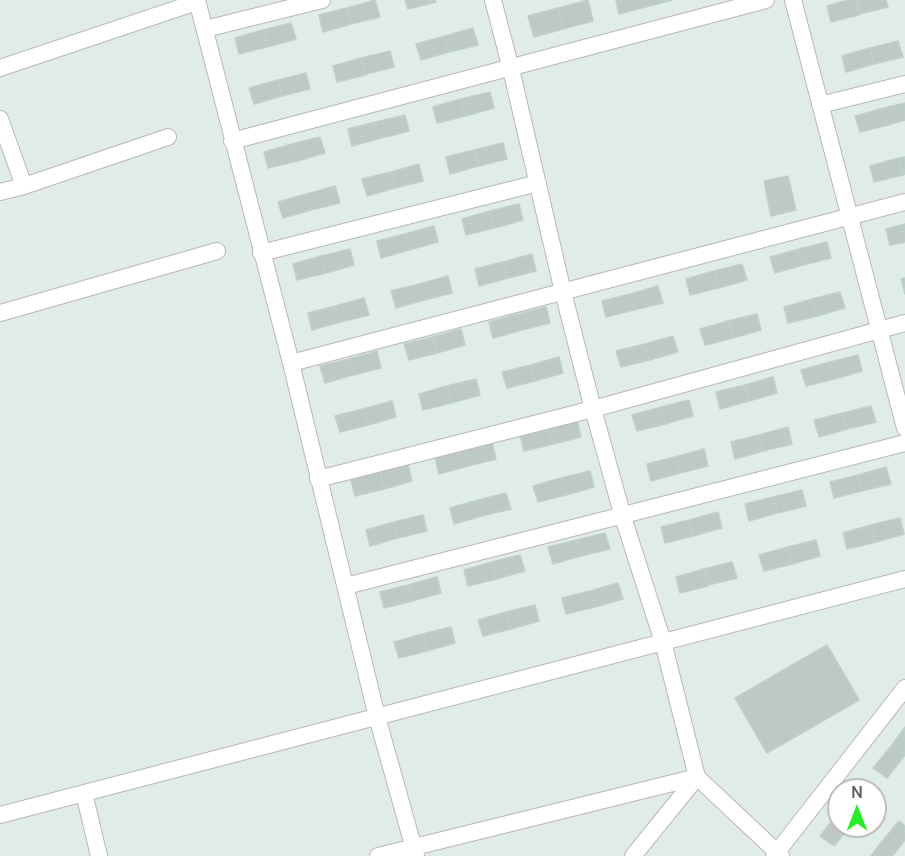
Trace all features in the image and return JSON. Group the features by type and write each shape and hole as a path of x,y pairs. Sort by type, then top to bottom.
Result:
{"street":[{"path":"205,29 322,0"},
{"path":"493,0 593,409 622,517 663,642 697,777 777,855 905,688"},
{"path":"232,141 766,0"},
{"path":"793,0 905,428"},
{"path":"0,68 197,1 291,363 377,717 414,852"},
{"path":"820,105 905,84"},
{"path":"0,119 24,186"},
{"path":"0,192 168,137"},
{"path":"261,253 538,183"},
{"path":"291,363 905,202"},
{"path":"0,313 217,251"},
{"path":"318,479 593,409 905,322"},
{"path":"346,586 905,443"},
{"path":"0,815 905,579"},
{"path":"378,856 414,852 697,777"},
{"path":"633,856 697,777"},
{"path":"84,793 99,856"}],"building":[{"path":"375,0 380,17 351,24 347,8"},
{"path":"405,0 435,0 436,2 408,9"},
{"path":"588,0 593,21 563,29 558,8"},
{"path":"616,0 648,0 649,6 619,14"},
{"path":"648,0 672,0 649,6"},
{"path":"856,0 859,15 831,22 827,6"},
{"path":"856,0 886,0 888,7 859,14"},
{"path":"347,8 351,24 323,32 319,15"},
{"path":"558,8 563,29 534,37 528,16"},
{"path":"291,23 296,39 267,47 263,30"},
{"path":"473,28 478,45 449,52 445,36"},
{"path":"263,30 267,47 239,54 235,38"},
{"path":"445,36 449,52 421,60 416,44"},
{"path":"898,41 903,57 874,64 870,48"},
{"path":"870,48 874,64 846,72 842,56"},
{"path":"390,51 394,67 366,74 361,58"},
{"path":"361,58 366,75 337,82 333,66"},
{"path":"306,73 310,89 282,96 278,80"},
{"path":"278,80 282,96 254,104 249,88"},
{"path":"490,92 494,108 465,116 461,99"},
{"path":"461,99 465,116 437,123 433,107"},
{"path":"905,103 905,120 888,125 884,108"},
{"path":"884,108 888,125 860,132 855,116"},
{"path":"405,115 409,131 381,138 376,122"},
{"path":"376,122 381,138 352,146 348,129"},
{"path":"320,137 325,153 297,161 292,144"},
{"path":"503,143 507,159 479,166 474,150"},
{"path":"292,144 297,161 268,168 264,152"},
{"path":"474,150 478,166 450,174 446,157"},
{"path":"905,157 905,174 903,175 899,158"},
{"path":"899,158 903,175 874,182 870,166"},
{"path":"419,164 423,181 395,188 391,172"},
{"path":"391,172 395,188 367,196 362,179"},
{"path":"788,176 796,210 771,216 764,181"},
{"path":"335,186 340,203 311,210 307,194"},
{"path":"307,194 311,210 283,218 278,202"},
{"path":"519,204 523,220 494,228 490,211"},
{"path":"490,211 494,228 466,235 462,219"},
{"path":"905,224 905,242 890,245 886,229"},
{"path":"434,226 438,242 409,250 405,234"},
{"path":"405,234 409,250 381,258 377,241"},
{"path":"827,242 831,258 803,265 799,249"},
{"path":"350,249 354,265 326,273 321,256"},
{"path":"799,249 803,265 775,273 770,257"},
{"path":"532,254 536,271 508,278 503,262"},
{"path":"321,256 326,273 297,280 293,264"},
{"path":"503,262 508,278 479,286 475,269"},
{"path":"742,264 747,280 718,288 714,271"},
{"path":"714,271 718,288 690,295 686,279"},
{"path":"448,276 452,293 424,300 420,284"},
{"path":"905,278 905,294 901,279"},
{"path":"420,284 424,300 396,308 391,291"},
{"path":"658,286 663,303 634,310 630,294"},
{"path":"840,292 845,308 817,316 812,299"},
{"path":"630,294 634,310 606,317 602,301"},
{"path":"364,298 369,315 340,322 336,306"},
{"path":"812,299 817,316 788,323 784,307"},
{"path":"336,306 340,322 312,330 308,313"},
{"path":"546,307 550,323 522,330 518,314"},
{"path":"518,314 522,330 493,338 489,322"},
{"path":"757,314 761,330 733,338 728,321"},
{"path":"728,321 733,338 705,345 700,329"},
{"path":"461,329 465,345 437,353 433,337"},
{"path":"673,336 678,352 649,360 645,344"},
{"path":"433,337 437,353 409,360 404,344"},
{"path":"645,344 649,360 621,367 616,351"},
{"path":"377,351 381,368 353,375 349,359"},
{"path":"858,355 862,371 834,379 830,362"},
{"path":"559,357 563,373 535,381 531,365"},
{"path":"349,359 353,375 325,383 320,366"},
{"path":"830,362 834,379 806,386 801,370"},
{"path":"531,365 535,381 507,388 502,372"},
{"path":"773,377 777,393 749,401 745,385"},
{"path":"476,379 480,395 451,403 447,386"},
{"path":"745,385 749,401 720,409 716,392"},
{"path":"447,386 451,403 423,410 419,394"},
{"path":"689,400 693,416 665,424 661,407"},
{"path":"392,401 396,417 368,425 363,409"},
{"path":"871,406 876,422 847,429 843,413"},
{"path":"661,407 665,424 637,431 632,415"},
{"path":"363,409 368,425 340,432 335,416"},
{"path":"843,413 847,429 819,437 814,420"},
{"path":"577,420 581,437 553,444 548,428"},
{"path":"788,427 792,444 763,451 759,435"},
{"path":"548,428 553,444 524,451 520,435"},
{"path":"759,435 763,451 735,459 731,442"},
{"path":"492,442 496,459 468,466 464,450"},
{"path":"704,449 708,466 680,473 675,457"},
{"path":"464,450 468,466 439,474 435,457"},
{"path":"675,457 680,473 651,481 647,464"},
{"path":"408,465 412,481 384,489 380,472"},
{"path":"886,467 891,484 862,491 858,475"},
{"path":"590,471 594,487 566,495 561,478"},
{"path":"380,472 384,489 355,496 351,480"},
{"path":"858,475 862,491 834,498 830,482"},
{"path":"561,478 566,495 538,502 533,486"},
{"path":"802,490 806,506 778,513 773,497"},
{"path":"506,493 511,509 482,516 478,500"},
{"path":"773,497 777,513 749,521 745,504"},
{"path":"478,500 482,516 454,524 450,508"},
{"path":"718,512 722,528 693,536 689,520"},
{"path":"423,515 427,531 398,538 394,522"},
{"path":"900,518 904,534 876,542 871,525"},
{"path":"689,520 693,536 665,543 661,527"},
{"path":"394,522 398,538 370,546 366,530"},
{"path":"871,525 876,542 847,549 843,533"},
{"path":"605,533 610,549 581,556 577,540"},
{"path":"577,540 581,556 553,564 548,547"},
{"path":"816,540 820,556 792,564 788,547"},
{"path":"788,547 792,564 764,571 759,555"},
{"path":"520,555 525,571 496,579 492,562"},
{"path":"492,562 496,579 468,586 464,570"},
{"path":"732,562 737,578 708,585 704,569"},
{"path":"704,569 708,586 680,593 676,577"},
{"path":"437,577 441,593 412,601 408,585"},
{"path":"618,583 623,599 595,607 590,591"},
{"path":"408,585 412,601 384,608 380,592"},
{"path":"590,591 595,607 566,614 562,598"},
{"path":"535,605 539,621 511,629 506,612"},
{"path":"506,612 511,629 483,636 478,620"},
{"path":"451,627 455,643 427,651 423,634"},
{"path":"423,634 427,651 399,658 394,642"},
{"path":"827,645 859,700 767,753 735,698"},
{"path":"905,727 905,755 892,745"},
{"path":"892,745 905,755 887,778 873,768"},
{"path":"899,821 905,826 905,840 894,854 880,844"},
{"path":"827,827 827,838 840,838 834,846 820,836"},
{"path":"880,844 894,854 892,856 871,856"}]}
